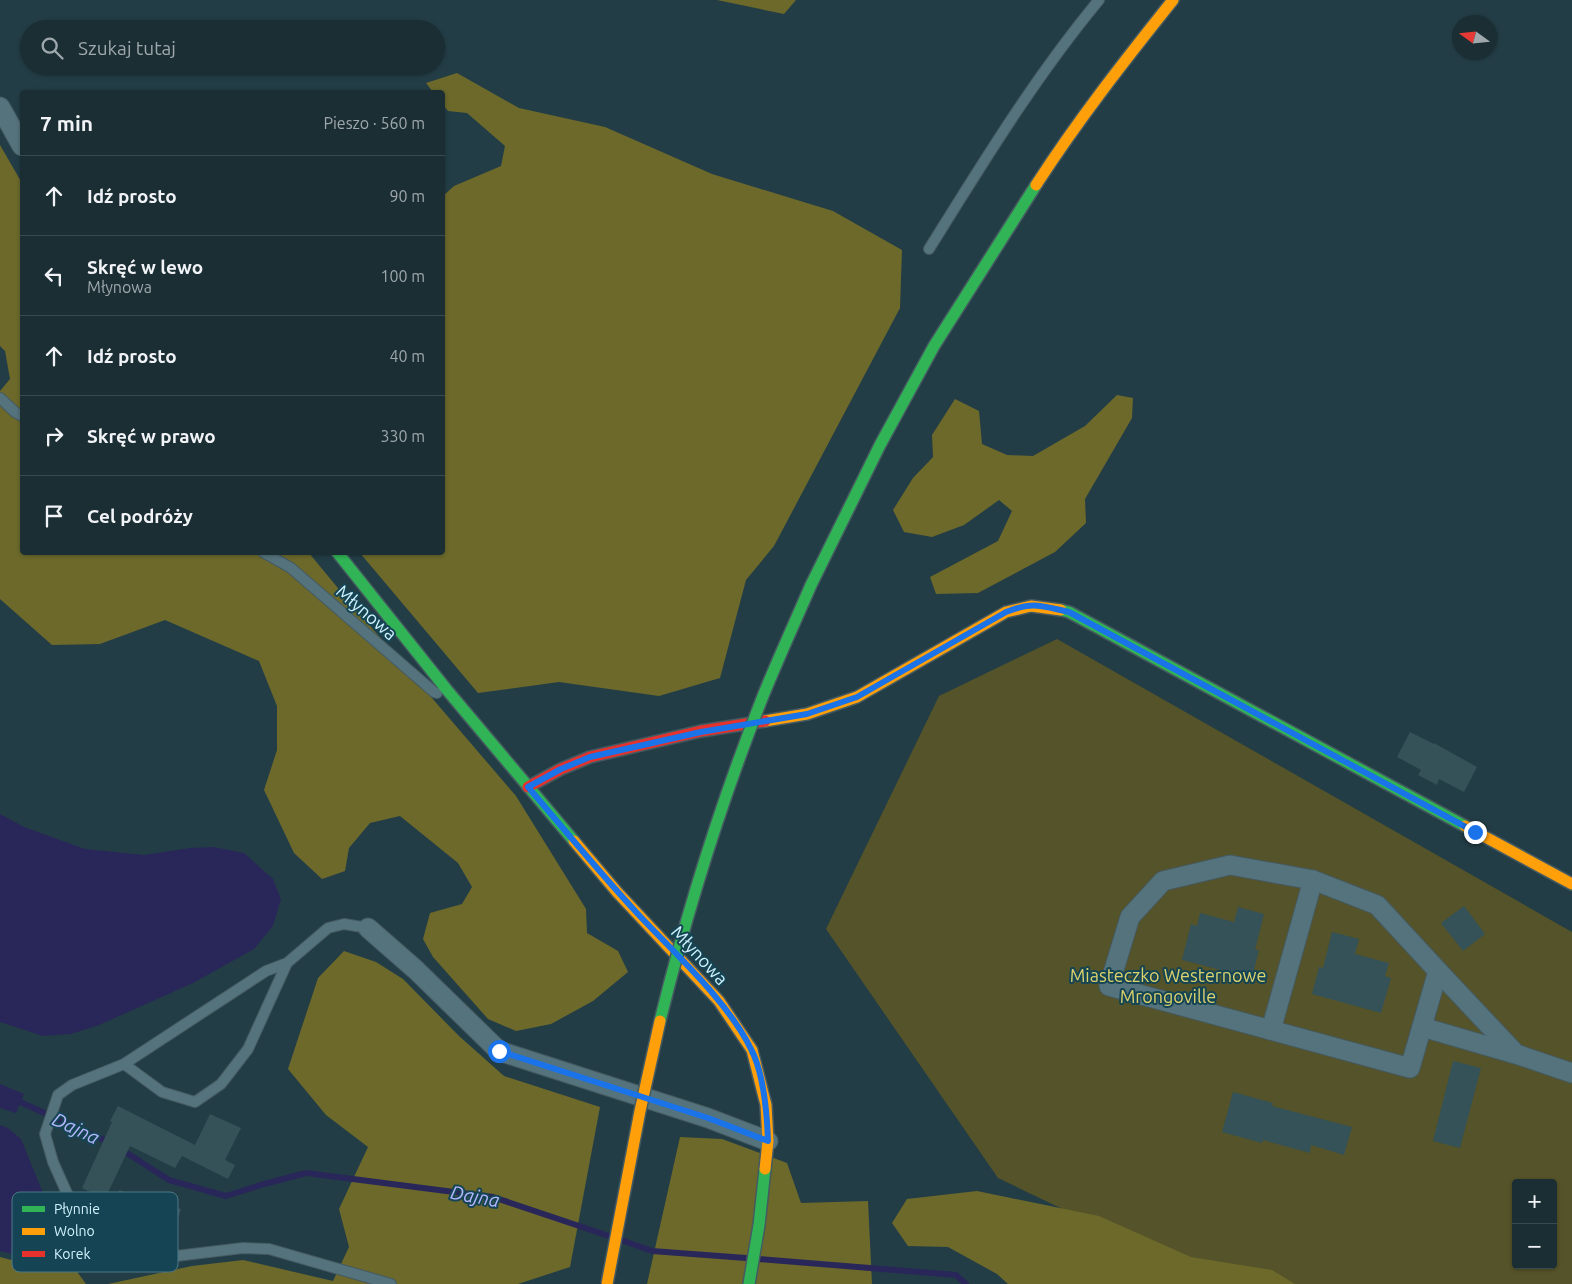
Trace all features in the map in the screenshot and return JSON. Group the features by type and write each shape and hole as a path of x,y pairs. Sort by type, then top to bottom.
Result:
{"street":[{"path":"607,1284 640,1109 663,1008 690,909 756,713 811,586 880,445 934,346 1068,136 1118,67 1173,0"},
{"path":"0,107 20,142"},
{"name":"Młynowa","path":"340,555 447,690 528,787 618,892 719,1001 752,1050 766,1105 768,1141 759,1225 749,1284"},
{"path":"528,787 561,769 590,757 701,732 807,714 857,697 1006,612 1021,606 1034,604 1069,612 1572,884"},
{"path":"1438,971 1410,1068 1109,986 1130,917 1163,880 1230,865 1313,880 1377,905 1516,1054"},
{"path":"1271,1030 1313,880"},
{"path":"368,928 416,970 499,1051 708,1118 768,1141"},
{"path":"1422,1027 1516,1054 1572,1074"}],"lane":[{"path":"929,249 999,136 1080,22 1100,0"},
{"path":"0,398 20,415"},
{"name":"Młynowa","path":"269,555 291,568 434,692 442,694 447,690"},
{"path":"66,1192 53,1162 45,1134 58,1095 72,1085 124,1064 266,971 287,963 328,928 344,924 368,928"},
{"path":"124,1064 162,1092 195,1102 221,1084 248,1050 287,963"},
{"path":"178,1256 243,1248 269,1250 390,1284"}],"green space":[{"name":"Miasteczko Westernowe Mrongoville","path":"1057,639 1572,932 1572,1284 1219,1284 998,1178 826,929 939,696"}],"shaded area":[{"path":"717,0 796,0 784,14"},
{"path":"457,73 519,108 605,127 712,174 833,211 902,250 900,308 774,546 746,580 720,678 659,696 559,682 478,693 362,555 445,555 445,194 454,186 501,166 505,146 467,113 448,111 445,107 445,90 431,90 426,83"},
{"path":"0,145 20,180 20,555 311,555 516,796 586,909 587,933 618,951 628,972 593,1001 551,1024 516,1031 488,1019 433,957 423,939 430,913 462,904 472,887 458,863 400,816 370,823 349,848 345,871 322,879 294,853 264,790 277,750 277,706 259,661 165,620 100,644 52,645 0,599 0,391 10,379 5,351 0,346"},
{"path":"1117,395 1133,398 1132,418 1085,499 1086,523 1055,552 978,593 936,594 930,577 998,541 1012,511 999,500 964,525 932,537 904,532 893,510 913,478 933,457 932,435 955,399 979,411 982,444 1007,455 1033,456 1085,426"},
{"path":"0,814 24,827 85,849 144,855 190,848 214,847 244,853 273,879 281,899 273,926 254,949 193,983 99,1025 71,1034 43,1036 0,1022"},
{"path":"344,951 376,962 403,979 459,1036 504,1076 600,1107 570,1267 518,1284 108,1284 164,1272 178,1272 178,1269 192,1266 243,1260 333,1281 349,1247 339,1209 368,1147 326,1115 288,1069 318,978"},
{"path":"0,1084 24,1094 16,1113 0,1108"},
{"path":"0,1125 8,1128 21,1139 43,1192 12,1192 12,1254 0,1251"},
{"path":"680,1137 722,1139 787,1163 801,1203 868,1201 872,1284 647,1284"},
{"path":"977,1191 1099,1216 1191,1257 1272,1270 1295,1284 1008,1284 997,1274 948,1247 908,1246 892,1223 907,1199"},
{"path":"0,1257 12,1260 12,1272 77,1272 86,1284 0,1284"}],"building":[{"path":"1410,732 1477,767 1464,792 1439,779 1437,785 1418,775 1421,770 1397,757"},
{"path":"1464,906 1485,934 1463,951 1441,923"},
{"path":"1238,907 1264,914 1255,950 1259,950 1252,978 1182,960 1191,924 1197,926 1200,913 1234,922"},
{"path":"1332,932 1359,939 1355,954 1389,963 1385,976 1391,978 1381,1013 1312,994 1319,967 1323,968"},
{"path":"1453,1061 1481,1068 1460,1148 1433,1141"},
{"path":"1233,1092 1273,1103 1272,1106 1352,1127 1344,1155 1311,1145 1310,1153 1263,1140 1262,1143 1222,1132"},
{"path":"118,1106 195,1145 210,1114 241,1128 225,1160 235,1165 228,1179 182,1156 175,1168 130,1146 108,1192 90,1192 82,1188 112,1122 110,1121"},
{"path":"178,1208 181,1209 178,1219"}],"waterway":[{"name":"Dajna","path":"0,1093 111,1143"},
{"name":"Dajna","path":"119,1148 169,1180 226,1196 306,1173 493,1197 609,1236"},
{"name":"Dajna","path":"621,1240 652,1251 746,1258"},
{"name":"Dajna","path":"759,1259 956,1275 966,1284"}],"traffic: fast":[{"path":"811,585 880,445 934,346 1036,185"},
{"path":"339,555 447,690 574,841"},
{"path":"660,1021 693,898 719,816 763,696 811,585"},
{"path":"1061,610 1069,612 1465,826"},
{"path":"749,1284 759,1225 765,1169"}],"traffic: slow":[{"path":"1036,185 1102,91 1173,0"},
{"path":"765,721 807,714 857,697 1006,612 1031,606 1061,610"},
{"path":"1465,826 1572,884"},
{"path":"574,841 617,892 719,1001 752,1050 766,1105 768,1141 765,1169"},
{"path":"607,1284 640,1111 660,1021"}],"traffic: jam":[{"path":"528,787 561,769 590,757 701,731 765,721"}],"route":[{"path":"499,1051 708,1118 768,1141 766,1105 760,1080 752,1050 738,1027 719,1001 618,892 528,787 561,769 590,757 701,732 807,714 857,697 1006,612 1021,606 1034,604 1069,612 1475,832"}]}
